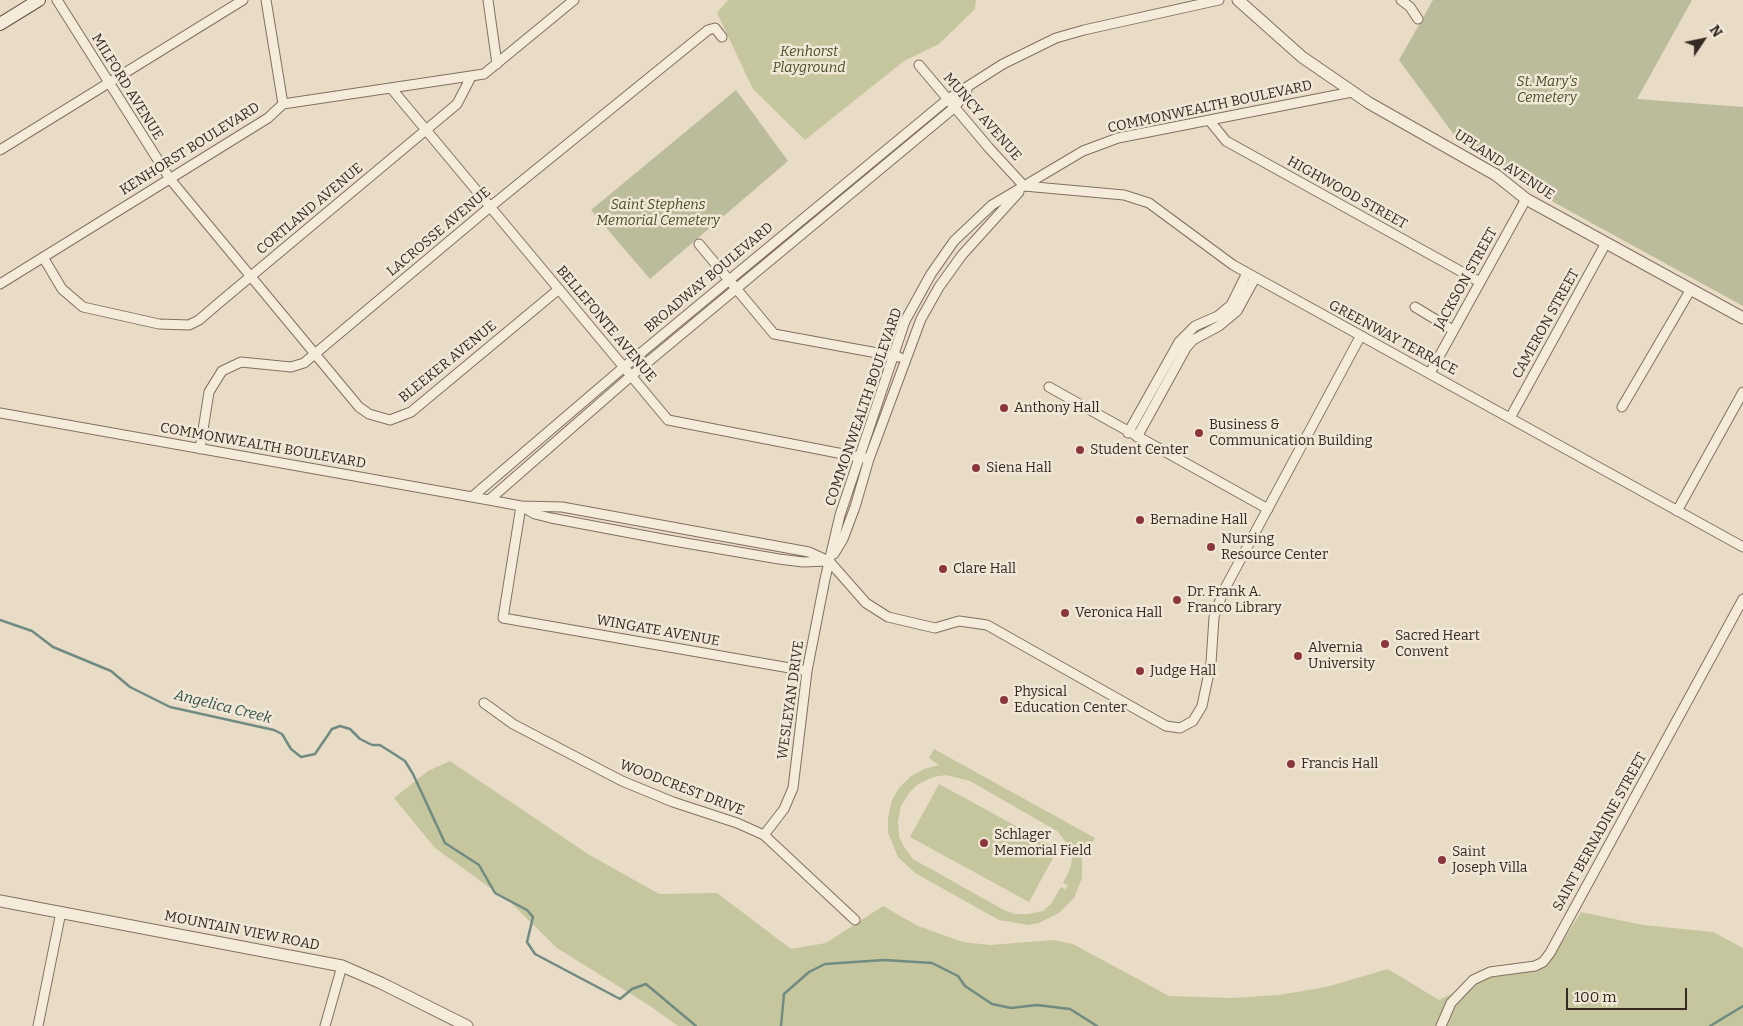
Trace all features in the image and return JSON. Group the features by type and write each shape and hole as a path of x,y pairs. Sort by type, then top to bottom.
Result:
{"main road":[{"path":"0,24 39,0"}],"street":[{"name":"MILFORD AVENUE","path":"57,0 170,179 350,394"},
{"path":"0,150 243,0"},
{"path":"266,0 283,104 484,74 574,0"},
{"path":"488,0 497,64"},
{"name":"BROADWAY BOULEVARD","path":"472,496 624,367 948,99 1026,51 1070,33 1219,0"},
{"name":"UPLAND AVENUE","path":"1238,0 1302,57 1352,92 1496,175 1526,199 1743,318"},
{"path":"1401,0 1410,7 1418,19"},
{"name":"LACROSSE AVENUE","path":"200,449 209,392 222,370 241,362 295,366 317,354 490,207 708,30 715,28 722,37"},
{"name":"MUNCY AVENUE","path":"919,65 1024,186"},
{"name":"CORTLAND AVENUE","path":"43,257 62,289 83,307 168,326 183,326 194,322 457,104 471,77"},
{"name":"BELLEFONTE AVENUE","path":"391,88 668,420 870,459"},
{"name":"BROADWAY BOULEVARD","path":"489,500 631,376 955,107 968,88"},
{"name":"COMMONWEALTH BOULEVARD","path":"829,561 840,515 905,321 931,274 954,241 992,205 1072,156 1118,138 1352,92"},
{"name":"KENHORST BOULEVARD","path":"0,284 268,118 283,104"},
{"name":"HIGHWOOD STREET","path":"1209,120 1226,140 1480,282"},
{"name":"COMMONWEALTH BOULEVARD","path":"829,561 843,539 905,358 928,306 951,270 1024,186"},
{"name":"GREENWAY TERRACE","path":"1024,186 1135,197 1149,203 1225,261 1743,547"},
{"name":"JACKSON STREET","path":"1430,373 1526,199"},
{"name":"CAMERON STREET","path":"1510,418 1606,243"},
{"path":"699,244 774,334 905,358"},
{"path":"1128,433 1179,342 1195,326 1218,316 1231,305 1251,276"},
{"path":"1137,438 1186,348 1193,340 1219,326 1238,311 1251,276"},
{"name":"BLEEKER AVENUE","path":"350,394 359,407 380,419 390,420 411,412 559,289"},
{"path":"1622,407 1691,289"},
{"path":"1415,307 1454,330"},
{"path":"829,561 866,603 888,617 935,628 959,622 987,625 1166,726 1180,728 1188,725 1199,714 1203,701 1211,664 1214,617 1223,592 1360,337"},
{"path":"1049,387 1128,433 1268,509"},
{"path":"1677,511 1743,392"},
{"name":"COMMONWEALTH BOULEVARD","path":"0,413 472,496 521,506 535,514 551,518 668,540 787,560 829,561"},
{"name":"WINGATE AVENUE","path":"521,506 503,618 807,671"},
{"name":"WESLEYAN DRIVE","path":"764,836 784,809 792,788 807,671 829,561"},
{"name":"SAINT BERNADINE STREET","path":"1441,1026 1451,1003 1473,980 1490,972 1535,966 1543,962 1550,953 1743,599"},
{"name":"WOODCREST DRIVE","path":"484,703 513,724 622,781 673,802 737,823 764,836 855,920"},
{"name":"MOUNTAIN VIEW ROAD","path":"0,901 342,966 467,1026"},
{"path":"38,1026 61,912"},
{"path":"324,1026 342,966"}],"green space":[{"name":"Kenhorst Playground","path":"728,0 976,0 975,9 939,44 904,61 805,140 753,89 717,13"},
{"name":"St. Mary's Cemetery","path":"1433,0 1692,0 1637,99 1743,107 1743,306 1526,187 1503,169 1457,139 1399,60"},
{"name":"Saint Stephens Memorial Cemetery","path":"736,90 788,161 650,279 591,210"},
{"path":"934,749 1095,838 1090,847 1077,841 1082,858 1082,878 1074,898 1059,913 1039,923 1029,925 999,920 915,873 898,857 888,833 888,818 892,800 899,788 910,777 924,769 939,765 929,758","holes":["946,775 970,781 1057,831 1065,841 1072,859 1070,869 1063,883 1067,885 1069,883 1062,896 1065,889 1061,887 1051,904 1043,911 1014,914 1002,909 913,859 904,847 899,836 898,821 901,806 909,793 918,784 933,777"]},
{"path":"450,761 588,854 659,894 717,893 791,949 826,943 883,906 918,926 963,942 990,945 1053,940 1073,944 1169,996 1231,998 1279,995 1326,987 1388,969 1439,1000 1484,978 1527,972 1547,966 1581,912 1643,925 1713,932 1743,948 1743,1026 678,1026 650,1006 557,948 511,903 435,848 394,798 428,771"},
{"name":"Schlager Memorial Field","path":"939,784 1058,849 1029,902 910,837"}],"waterway":[{"name":"Angelica Creek","path":"0,620 32,631 53,647 111,671 130,687 170,707 274,730 282,734 291,749 301,757 315,754 332,729 340,726 350,729 360,739 372,745 380,745 405,761 445,843 479,865 495,893 527,910 533,917 527,942 535,954 620,999 632,989 646,984 696,1026"},
{"name":"Angelica Creek","path":"781,1026 784,994 809,972 825,964 884,960 932,963 958,976 965,986 992,1004 1011,1008 1037,1005 1070,1009 1097,1026"},
{"name":"Angelica Creek","path":"1710,1026 1743,1006"}],"place":[{"name":"Anthony Hall","path":"1004,408"},
{"name":"Business & Communication Building","path":"1199,433"},
{"name":"Student Center","path":"1080,450"},
{"name":"Siena Hall","path":"976,468"},
{"name":"Bernadine Hall","path":"1140,520"},
{"name":"Nursing Resource Center","path":"1211,547"},
{"name":"Clare Hall","path":"943,569"},
{"name":"Dr. Frank A. Franco Library","path":"1177,600"},
{"name":"Veronica Hall","path":"1065,613"},
{"name":"Sacred Heart Convent","path":"1385,644"},
{"name":"Alvernia University","path":"1298,656"},
{"name":"Judge Hall","path":"1140,671"},
{"name":"Physical Education Center","path":"1004,700"},
{"name":"Francis Hall","path":"1291,764"},
{"name":"Schlager Memorial Field","path":"984,843"},
{"name":"Saint Joseph Villa","path":"1442,860"}]}
